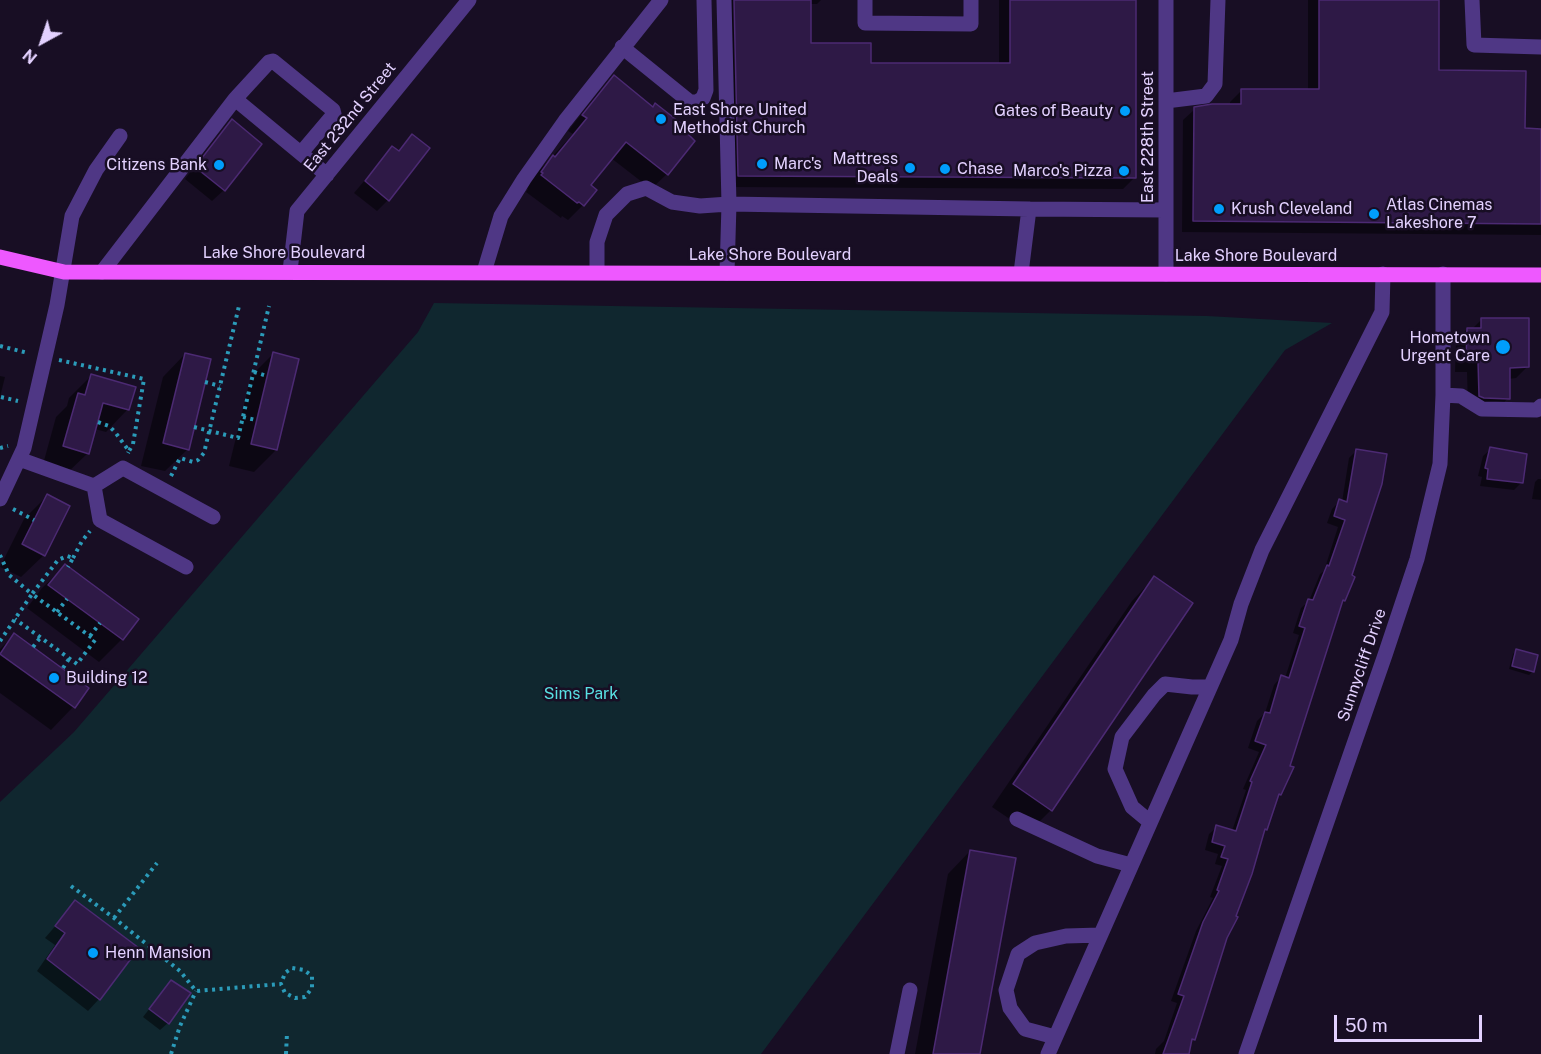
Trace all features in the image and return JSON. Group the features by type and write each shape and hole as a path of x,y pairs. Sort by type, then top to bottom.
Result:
{"main road":[{"name":"Lake Shore Boulevard","path":"0,257 64,272 1541,274"}],"street":[{"name":"East 232nd Street","path":"290,271 297,211 469,0"},
{"path":"484,272 501,216 565,121 661,0"},
{"path":"622,47 690,102 697,102 703,98 706,90 704,0"},
{"path":"724,0 729,204 727,273"},
{"path":"865,0 865,23 972,24 971,0"},
{"name":"East 228th Street","path":"1166,0 1166,274"},
{"path":"1166,101 1206,96 1215,84 1218,0"},
{"path":"1472,0 1474,45 1541,47"},
{"path":"102,272 235,99 269,62 273,61 333,110 334,114 302,153"},
{"path":"235,99 327,175"},
{"path":"6,504 24,448 64,272 72,216 96,170 120,136"},
{"path":"597,272 597,242 606,215 627,194 646,189 672,201 700,206 729,204 1166,210"},
{"path":"1021,273 1029,209"},
{"path":"1048,1054 1231,640 1241,603 1262,550 1382,312 1383,274"},
{"name":"Sunnycliff Drive","path":"1246,1054 1417,559 1440,464 1443,395 1443,274"},
{"path":"1443,395 1461,396 1482,409 1536,410 1541,406"},
{"path":"19,459 94,486"},
{"path":"94,486 123,468 213,518"},
{"path":"94,486 100,520 186,567"},
{"path":"1150,822 1132,807 1115,769 1122,737 1165,684 1210,687"},
{"path":"1017,819 1097,856 1131,865"},
{"path":"1055,1037 1025,1029 1010,1008 1006,990 1018,954 1035,943 1066,936 1100,935"},
{"path":"897,1054 910,990"}],"path":[{"path":"163,490 180,458 193,462 202,456 239,306"},
{"path":"194,427 238,438 269,306"},
{"path":"0,346 33,354"},
{"path":"59,360 144,378 133,444 123,468"},
{"path":"254,372 267,376"},
{"path":"205,382 220,386"},
{"path":"1,397 21,402"},
{"path":"243,417 256,420"},
{"path":"98,422 109,426 129,451"},
{"path":"6,504 34,520"},
{"path":"68,567 82,541 100,520"},
{"path":"0,555 9,575 95,640 77,664 15,620"},
{"path":"0,641 58,560 67,556 73,558"},
{"path":"57,612 67,599"},
{"path":"90,636 100,623"},
{"path":"33,647 40,638"},
{"path":"63,668 69,659"},
{"path":"114,918 157,864"},
{"path":"71,886 180,971 196,991"},
{"path":"292,968 304,970 312,976 312,988 305,997 295,998 285,993 281,984 285,974 292,968"},
{"path":"196,991 281,984"},
{"path":"171,1054 180,1026 196,991"},
{"path":"286,1054 287,1033"}],"green space":[{"name":"Sims Park","path":"434,303 1207,316 1332,323 1285,350 761,1054 0,1054 0,802 74,732 418,332"}],"building":[{"path":"734,0 811,0 811,43 871,43 871,63 1010,63 1010,0 1136,0 1136,178 738,176"},
{"path":"1319,0 1439,0 1439,70 1526,71 1525,128 1541,129 1541,224 1193,221 1194,107 1212,104 1241,104 1241,89 1319,89"},
{"path":"614,75 653,107 655,103 687,128 685,131 695,141 668,175 626,142 591,185 597,190 584,206 541,175 543,173 541,172 553,155 555,157 587,118 582,115"},
{"path":"232,119 262,144 225,191 195,167"},
{"path":"412,134 430,148 389,201 365,181 392,146 399,151"},
{"path":"1481,318 1529,318 1529,367 1510,368 1510,399 1479,396 1478,361 1466,361 1467,328 1481,328"},
{"path":"273,352 299,359 277,450 251,444"},
{"path":"185,353 211,359 189,450 163,443"},
{"path":"91,374 136,387 129,410 103,403 89,454 63,446 78,393 85,395"},
{"path":"1490,447 1527,454 1523,483 1487,479 1488,469 1485,468"},
{"path":"1356,449 1387,454 1382,484 1352,575 1355,577 1345,601 1343,600 1290,766 1294,767 1281,795 1279,794 1267,830 1265,829 1252,874 1236,916 1238,917 1227,938 1195,1040 1192,1039 1189,1054 1163,1054 1184,996 1178,994 1203,922 1219,891 1217,890 1228,859 1221,857 1225,846 1212,842 1216,825 1236,831 1252,782 1250,781 1266,745 1255,741 1265,712 1270,713 1281,675 1289,678 1305,628 1299,626 1308,599 1313,600 1327,565 1329,566 1345,520 1334,516 1339,499 1347,502"},
{"path":"47,494 70,506 45,556 22,544"},
{"path":"65,564 139,619 123,640 48,585"},
{"path":"1154,576 1193,603 1052,811 1013,784"},
{"name":"Building 12","path":"14,633 89,688 75,708 0,654"},
{"path":"1516,649 1538,655 1534,672 1512,666"},
{"path":"970,850 1016,858 980,1054 933,1054"},
{"name":"Henn Mansion","path":"75,900 139,948 100,1000 47,959 65,933 55,926"},
{"path":"171,980 191,993 169,1024 149,1009"}],"place":[{"name":"Gates of Beauty","path":"1125,111"},
{"name":"East Shore United Methodist Church","path":"661,119"},
{"name":"Marc's","path":"762,164"},
{"name":"Citizens Bank","path":"219,165"},
{"name":"Mattress Deals","path":"910,168"},
{"name":"Chase","path":"945,169"},
{"name":"Marco's Pizza","path":"1124,171"},
{"name":"Krush Cleveland","path":"1219,209"},
{"name":"Atlas Cinemas Lakeshore 7","path":"1374,214"},
{"name":"Hometown Urgent Care","path":"1503,347"},
{"name":"Building 12","path":"54,678"},
{"name":"Henn Mansion","path":"93,953"}]}
